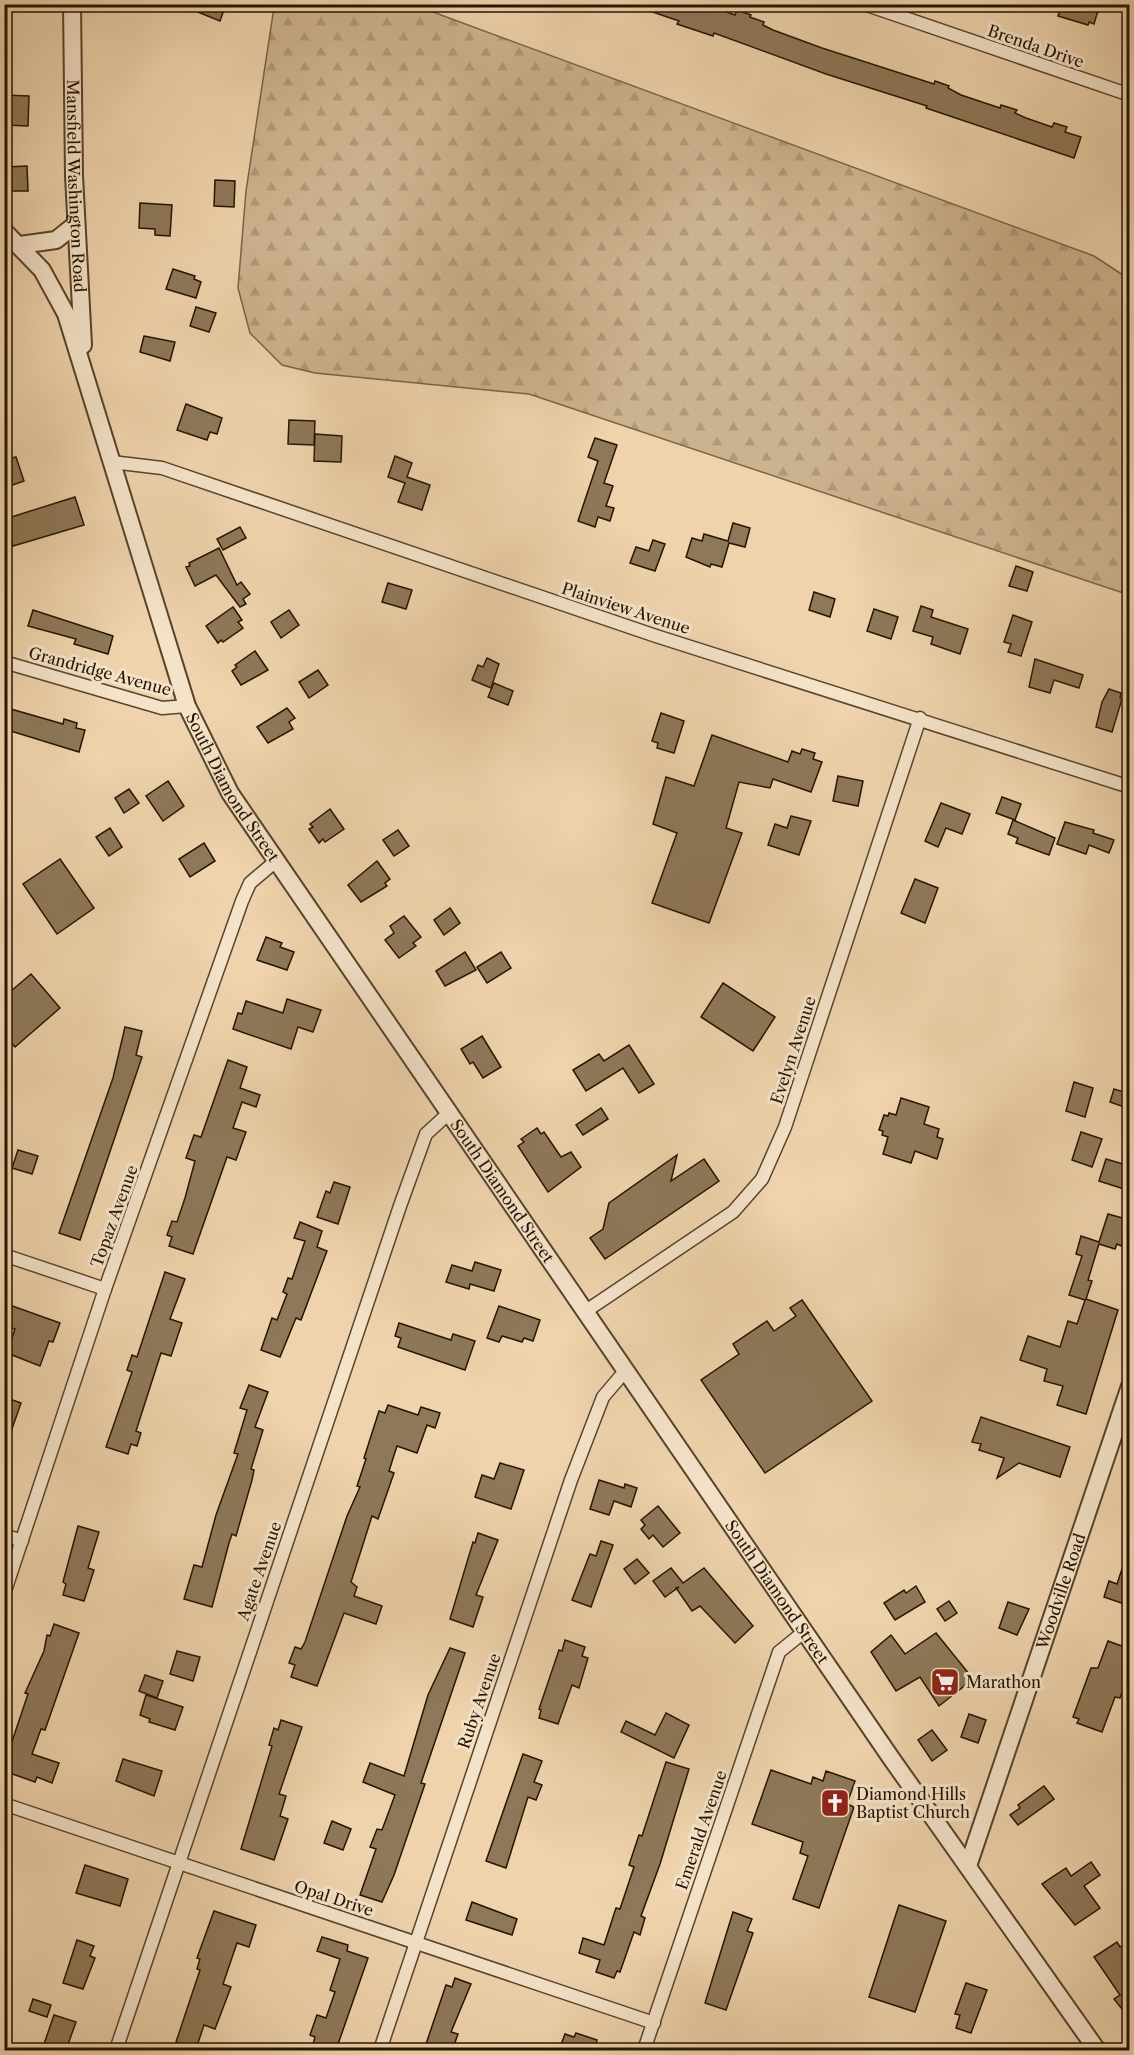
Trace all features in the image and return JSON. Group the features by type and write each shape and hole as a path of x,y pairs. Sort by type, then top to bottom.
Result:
{"street":[{"name":"Mansfield Washington Road","path":"72,4 76,224 84,367"},
{"name":"Brenda Drive","path":"864,4 1130,95"},
{"path":"20,245 56,240 76,224"},
{"name":"South Diamond Street","path":"4,231 38,265 66,314 188,706 226,785 805,1631 1097,2050"},
{"name":"Plainview Avenue","path":"112,462 162,468 645,633 920,718 1130,787"},
{"name":"Grandridge Avenue","path":"4,662 162,708 188,706"},
{"name":"Evelyn Avenue","path":"586,1311 733,1212 762,1179 785,1127 920,718"},
{"name":"Topaz Avenue","path":"4,1594 105,1289 242,901 250,883 276,861"},
{"name":"Agate Avenue","path":"116,2050 400,1206 426,1134 450,1112"},
{"path":"4,1255 105,1289"},
{"name":"Ruby Avenue","path":"380,2050 571,1480 603,1397 626,1370"},
{"name":"Woodville Road","path":"968,1866 1130,1386"},
{"path":"4,1535 22,1541"},
{"name":"Emerald Avenue","path":"644,2050 779,1652 805,1631"},
{"name":"Opal Drive","path":"4,1804 654,2023"}],"green space":[{"path":"278,5 414,5 1094,256 1129,279 1129,595 529,394 315,373 282,365 250,333 238,288 246,191 273,14"}],"building":[{"path":"178,4 226,4 220,21"},
{"path":"638,4 704,4 735,15 737,10 764,22 763,25 773,30 934,84 935,81 949,86 948,88 961,95 1000,108 1001,105 1017,110 1015,113 1026,118 1052,127 1054,123 1067,127 1065,132 1081,137 1074,158 926,108 927,106 826,74 714,33 713,36 677,24 679,21 638,7"},
{"path":"1062,4 1100,4 1094,24 1089,22 1088,25 1058,16"},
{"path":"4,95 29,96 28,126 4,125"},
{"path":"27,166 28,191 4,191 4,167"},
{"path":"215,180 235,181 234,207 214,206"},
{"path":"140,203 172,205 170,236 155,235 155,229 139,228"},
{"path":"173,269 195,276 194,279 201,282 196,298 166,289"},
{"path":"196,307 216,313 209,332 190,326"},
{"path":"144,336 175,342 170,361 140,352"},
{"path":"186,404 222,418 217,434 210,432 207,440 177,430"},
{"path":"289,420 315,421 314,445 288,444"},
{"path":"315,434 342,436 341,462 314,461"},
{"path":"595,438 617,445 604,483 613,486 606,506 614,508 610,521 598,517 595,527 578,521 598,461 588,457"},
{"path":"395,456 412,463 407,477 430,485 422,510 398,502 405,483 388,477"},
{"path":"16,457 24,481 4,488 4,460"},
{"path":"75,497 84,525 13,546 5,519"},
{"path":"733,523 750,528 745,547 729,543 722,567 711,564 710,567 686,557 692,538 702,541 704,534 728,541"},
{"path":"240,527 246,538 223,550 217,539"},
{"path":"653,540 665,544 655,571 630,563 636,547 649,551"},
{"path":"219,548 237,585 241,582 250,594 243,599 246,604 240,607 216,575 195,586 186,567 190,566 189,563"},
{"path":"1016,566 1033,572 1027,591 1009,586"},
{"path":"388,583 412,590 406,609 382,602"},
{"path":"814,592 835,599 830,617 809,610"},
{"path":"921,606 933,610 931,617 968,629 960,654 931,644 933,637 913,631"},
{"path":"233,607 242,620 238,622 243,628 218,643 206,626"},
{"path":"874,609 898,617 891,639 867,631"},
{"path":"33,610 113,636 108,654 74,644 76,639 28,626"},
{"path":"289,610 299,625 281,638 271,622"},
{"path":"1013,615 1032,622 1021,656 1008,652 1011,644 1004,642"},
{"path":"255,651 268,670 241,685 232,671 237,667 235,665"},
{"path":"487,658 499,664 491,688 472,680 478,665 483,667"},
{"path":"1035,659 1083,675 1079,688 1054,680 1050,693 1029,687"},
{"path":"318,670 328,685 309,698 299,682"},
{"path":"494,683 513,691 508,705 488,697"},
{"path":"1109,689 1121,693 1120,698 1122,699 1112,732 1096,727 1102,702"},
{"path":"4,707 63,724 64,719 77,723 76,728 85,730 79,752 4,729"},
{"path":"287,708 295,718 289,722 293,729 268,743 257,727"},
{"path":"661,713 684,721 674,753 657,748 658,743 652,741"},
{"path":"712,735 788,762 792,751 800,754 802,749 815,753 813,759 822,762 811,792 773,779 770,788 739,782 726,828 742,833 709,923 652,903 677,833 653,824 666,777 694,786"},
{"path":"838,776 863,781 858,806 833,801"},
{"path":"168,781 184,806 163,821 146,796"},
{"path":"129,789 139,803 124,813 115,798"},
{"path":"1002,797 1021,804 1015,820 996,813"},
{"path":"941,803 970,814 962,834 946,828 938,847 925,841"},
{"path":"330,809 344,829 325,842 323,839 319,843 309,829 313,827 310,824"},
{"path":"791,816 811,821 799,855 768,845 775,824 787,828"},
{"path":"1013,820 1055,838 1049,855 1016,843 1018,838 1008,834"},
{"path":"1065,822 1094,830 1093,833 1114,840 1109,853 1089,845 1086,854 1057,844"},
{"path":"110,828 122,847 109,856 96,837"},
{"path":"398,830 409,846 394,856 383,840"},
{"path":"204,843 215,861 190,877 179,859"},
{"path":"60,859 94,908 57,934 23,884"},
{"path":"377,861 390,879 385,883 387,886 361,902 348,885"},
{"path":"915,879 938,888 925,923 901,913"},
{"path":"450,908 460,923 444,935 434,920"},
{"path":"404,916 421,937 413,943 416,946 399,958 385,940 394,933 390,926"},
{"path":"266,937 282,943 280,947 294,952 287,970 257,960"},
{"path":"465,952 476,970 445,986 436,971"},
{"path":"501,952 511,968 487,983 477,967"},
{"path":"31,974 60,1008 15,1047 4,1034 4,997"},
{"path":"723,983 775,1017 753,1051 701,1017"},
{"path":"287,999 321,1010 313,1032 298,1027 291,1049 233,1029 238,1013 242,1014 246,1001 283,1013"},
{"path":"125,1027 142,1031 136,1055 142,1057 80,1240 59,1233 113,1078"},
{"path":"482,1036 501,1067 483,1078 473,1062 470,1064 461,1049"},
{"path":"629,1045 654,1084 639,1093 623,1068 586,1091 573,1070 599,1054 604,1061"},
{"path":"228,1060 247,1067 240,1088 260,1095 256,1107 242,1102 233,1128 246,1132 236,1160 227,1157 193,1254 169,1246 172,1237 167,1235 172,1221 177,1222 195,1161 186,1158 194,1135 201,1137"},
{"path":"1074,1082 1093,1088 1085,1117 1066,1111"},
{"path":"1114,1089 1130,1094 1130,1109 1110,1102"},
{"path":"901,1098 929,1107 924,1124 939,1129 937,1137 943,1139 937,1159 915,1151 911,1163 883,1154 888,1137 882,1135 883,1131 879,1130 884,1115 888,1116 889,1113 896,1115"},
{"path":"601,1108 608,1119 583,1135 576,1125"},
{"path":"537,1128 541,1134 544,1132 561,1157 571,1152 581,1167 548,1192 518,1146 524,1142 521,1139"},
{"path":"1081,1132 1102,1139 1092,1167 1072,1160"},
{"path":"18,1150 38,1156 32,1174 12,1168"},
{"path":"677,1155 671,1181 704,1159 719,1181 605,1259 590,1238 603,1229 609,1203"},
{"path":"1106,1159 1130,1166 1130,1191 1099,1181"},
{"path":"334,1182 350,1187 338,1224 317,1217 326,1191 330,1193"},
{"path":"1108,1214 1130,1220 1130,1238 1126,1248 1117,1244 1115,1249 1099,1244 1088,1280 1092,1281 1086,1299 1118,1310 1086,1414 1057,1405 1063,1386 1044,1381 1047,1369 1020,1360 1028,1336 1060,1347 1068,1321 1077,1324 1085,1300 1069,1295 1082,1256 1076,1254 1081,1236 1099,1242"},
{"path":"300,1222 322,1231 317,1247 327,1251 301,1320 296,1318 280,1357 261,1350 272,1318 277,1320 287,1294 283,1292 288,1278 292,1279 305,1241 294,1238"},
{"path":"475,1262 501,1270 494,1291 470,1284 469,1289 446,1282 452,1265 472,1271"},
{"path":"165,1272 185,1279 170,1319 182,1323 171,1356 161,1353 136,1431 141,1433 137,1446 131,1444 128,1454 106,1447 132,1372 127,1370 132,1355 137,1357"},
{"path":"802,1300 872,1401 765,1473 701,1380 739,1354 733,1344 767,1321 774,1331 796,1316 790,1308"},
{"path":"4,1303 60,1323 53,1342 49,1341 40,1366 7,1353 15,1329 4,1325"},
{"path":"499,1306 540,1320 533,1341 524,1338 522,1342 502,1336 499,1342 487,1338"},
{"path":"399,1323 451,1340 453,1334 475,1341 465,1370 398,1347 401,1338 395,1336"},
{"path":"249,1385 268,1392 255,1427 263,1430 251,1469 254,1470 252,1480 236,1536 232,1534 212,1607 184,1599 194,1565 202,1567 216,1515 238,1454 234,1453 247,1410 240,1408"},
{"path":"4,1397 21,1403 7,1443 4,1443"},
{"path":"388,1405 418,1415 421,1407 440,1413 435,1428 427,1425 417,1453 397,1446 389,1471 394,1473 378,1519 372,1516 351,1582 357,1587 354,1596 382,1606 376,1624 344,1613 317,1686 291,1677 295,1665 289,1663 295,1647 301,1649 305,1642 347,1516 360,1487 357,1486 366,1459 364,1458 379,1411 385,1413"},
{"path":"981,1417 1070,1447 1060,1477 1019,1463 997,1478 1004,1458 979,1450 981,1444 972,1442"},
{"path":"500,1463 524,1470 511,1509 475,1497 482,1475 494,1479"},
{"path":"599,1480 624,1488 625,1484 637,1488 631,1507 614,1501 609,1515 590,1509"},
{"path":"658,1506 680,1533 663,1547 653,1535 649,1539 641,1529 645,1525 641,1520"},
{"path":"78,1526 99,1532 88,1568 94,1570 84,1601 63,1595 66,1584 63,1582"},
{"path":"478,1533 498,1540 476,1595 483,1597 473,1627 450,1619 473,1542 475,1543"},
{"path":"601,1541 613,1545 591,1607 572,1600 590,1554 596,1556"},
{"path":"1127,1554 1130,1554 1130,1606 1104,1597 1109,1581 1117,1584"},
{"path":"637,1559 649,1573 635,1584 624,1569"},
{"path":"671,1568 683,1583 704,1568 753,1626 735,1643 700,1606 692,1611 677,1589 665,1597 653,1581"},
{"path":"916,1586 925,1602 895,1620 884,1603 904,1590 906,1593"},
{"path":"949,1601 957,1613 945,1621 937,1609"},
{"path":"1008,1602 1029,1609 1017,1635 999,1628"},
{"path":"54,1624 79,1633 45,1730 41,1729 32,1754 59,1763 52,1783 37,1777 35,1782 4,1771 4,1765 28,1694 25,1693 44,1651 47,1635 50,1636"},
{"path":"936,1633 970,1675 965,1678 968,1683 939,1706 920,1677 896,1691 871,1652 891,1635 905,1654"},
{"path":"565,1640 585,1647 582,1656 588,1658 579,1688 572,1685 558,1724 539,1718 541,1710 539,1709 559,1650 562,1651"},
{"path":"1108,1641 1130,1649 1130,1671 1120,1698 1115,1697 1102,1732 1077,1723 1079,1719 1073,1717 1091,1668 1098,1668"},
{"path":"450,1648 465,1653 421,1783 425,1784 394,1875 382,1902 360,1895 376,1849 370,1847 377,1829 382,1830 395,1795 363,1782 370,1763 404,1776 428,1695"},
{"path":"177,1651 200,1657 193,1681 170,1674"},
{"path":"145,1675 163,1681 157,1698 139,1691"},
{"path":"146,1695 183,1707 175,1730 149,1722 150,1719 140,1715"},
{"path":"666,1713 689,1725 674,1758 621,1732 626,1721 655,1735"},
{"name":"Marathon","path":"969,1714 986,1720 978,1743 961,1737"},
{"path":"281,1720 302,1727 279,1794 286,1796 280,1816 288,1819 274,1860 241,1849 272,1746 269,1745 274,1728 278,1730"},
{"path":"932,1730 947,1750 932,1761 918,1740"},
{"path":"523,1754 542,1761 534,1782 542,1785 536,1800 528,1797 506,1868 486,1861"},
{"path":"123,1759 162,1771 154,1796 116,1781"},
{"path":"666,1762 689,1769 660,1864 641,1916 645,1918 640,1935 634,1932 620,1972 617,1971 614,1978 596,1972 600,1960 579,1953 583,1938 604,1945 616,1908 620,1909 634,1867 629,1865 639,1835 642,1836"},
{"path":"771,1770 811,1784 813,1777 823,1781 826,1771 855,1781 847,1804 854,1807 819,1908 793,1899 808,1856 800,1853 803,1842 752,1824"},
{"path":"1044,1786 1054,1799 1018,1825 1010,1815 1020,1808 1018,1805"},
{"path":"332,1821 351,1829 343,1850 324,1843"},
{"path":"1091,1862 1100,1875 1084,1886 1100,1908 1075,1925 1042,1884 1066,1868 1071,1876"},
{"path":"85,1865 128,1879 120,1906 76,1893"},
{"path":"472,1902 517,1919 512,1935 466,1920"},
{"path":"899,1905 946,1921 915,2012 869,1997"},
{"path":"214,1911 256,1925 249,1947 237,1943 223,1984 231,1987 215,2029 204,2025 196,2049 176,2042 200,1970 197,1969 200,1959 197,1958"},
{"path":"733,1912 752,1919 747,1931 753,1933 726,2010 705,2003"},
{"path":"322,1937 348,1945 347,1951 368,1958 336,2050 312,2048 315,2037 310,2035 317,2015 326,2018 335,1992 330,1990 340,1959 317,1951"},
{"path":"77,1940 94,1946 90,1956 95,1958 83,1989 63,1983"},
{"path":"1130,1940 1130,2019 1114,1999 1120,1995 1094,1957 1117,1942 1120,1947"},
{"path":"455,1978 471,1984 451,2032 458,2034 453,2048 446,2045 445,2050 426,2044 446,1985 452,1987"},
{"path":"966,1983 987,1990 971,2033 956,2028 960,2015 955,2014"},
{"path":"33,1999 51,2005 47,2017 29,2011"},
{"path":"54,2015 76,2022 66,2050 42,2050"},
{"path":"576,2033 597,2040 596,2044 607,2050 559,2050 565,2034 574,2037"}],"place":[{"name":"Marathon","path":"945,1682"},
{"name":"Diamond Hills Baptist Church","path":"835,1803"}]}
